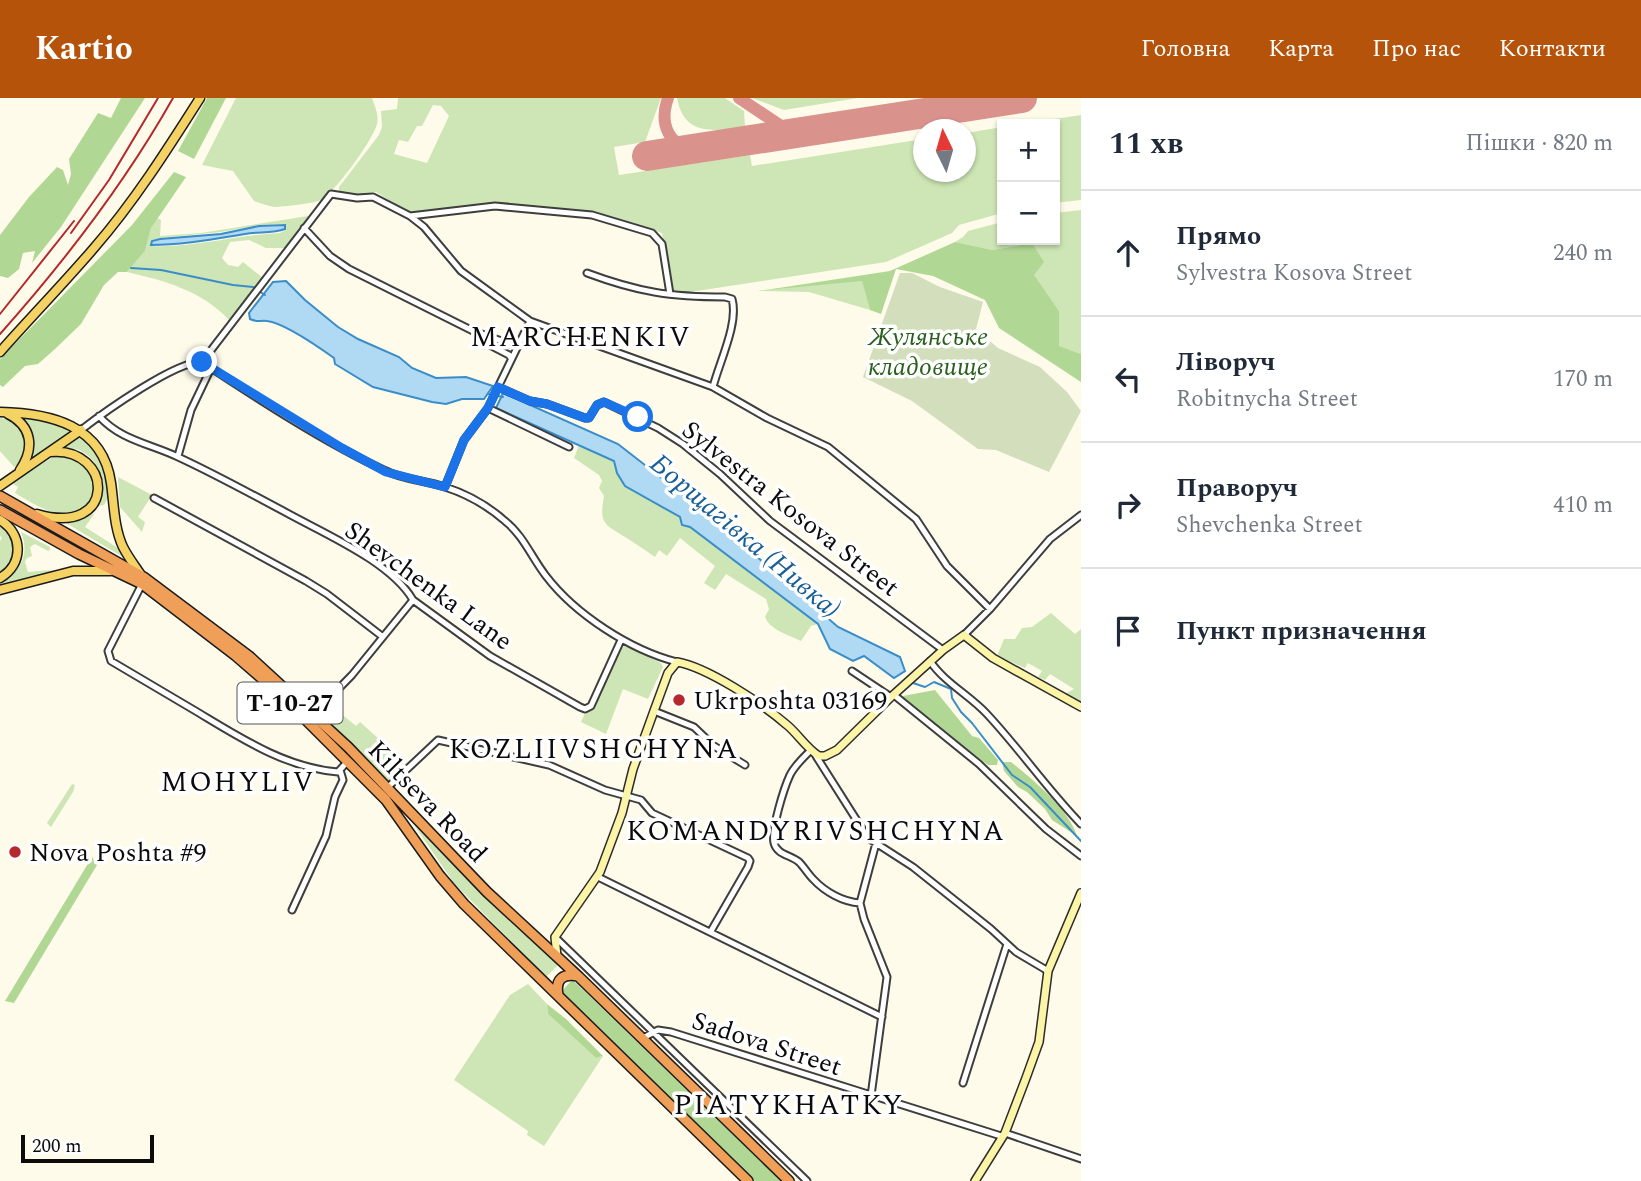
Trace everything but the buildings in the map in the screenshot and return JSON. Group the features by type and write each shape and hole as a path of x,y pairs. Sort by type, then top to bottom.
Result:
{"highway":[{"name":"Kiltseva Road","path":"4,498 142,581 249,656 313,715 456,861 789,1181"},
{"name":"Kiltseva Road","path":"0,510 79,554 142,581 281,695 398,813 429,862 464,904 558,995"},
{"path":"558,995 557,985 561,977 579,977"},
{"name":"Т-10-27","path":"558,995 748,1181"}],"main road":[{"path":"0,352 127,208 200,98"},
{"path":"2,412 56,420 81,430 96,446 107,466 123,547 142,581"},
{"path":"2,412 20,421 29,436 29,450 16,475"},
{"path":"0,486 81,430"},
{"path":"30,512 51,518 73,518 88,511 97,496 97,477 87,461 69,452 50,452"},
{"path":"0,520 11,528 18,546 16,561 9,572 0,578"},
{"path":"0,590 82,570 105,570 122,574"}],"street":[{"path":"202,362 331,194 357,198 373,197 410,216 424,228 461,271 530,321 713,387 767,418 828,447 916,519 947,566 990,609"},
{"path":"410,216 495,206 592,215 652,233 658,238 662,244 670,294"},
{"path":"304,228 330,256 349,269 473,331 516,346"},
{"path":"587,273 639,291 670,294 674,297 732,299 734,308 731,326 713,387"},
{"path":"445,487 464,440 488,408 530,321"},
{"path":"473,331 482,341 511,358"},
{"path":"81,430 167,374 191,363 202,362 386,472 445,487 482,504 506,522 558,590 621,640 711,676 788,725 813,751 864,834 913,867 1007,944 1048,971"},
{"path":"178,456 191,410 211,368"},
{"name":"Sylvestra Kosova Street","path":"498,387 530,401 547,404 585,418 589,418 597,405 604,402 658,428 697,455 770,521 943,650"},
{"path":"488,408 569,447"},
{"name":"Shevchenka Lane","path":"99,416 111,428 138,442 178,456 352,548 405,587 413,600 490,656 585,709 591,706 621,640"},
{"path":"154,498 306,581 383,637"},
{"path":"813,751 825,756 837,750 892,696 943,650 964,635 1050,539 1081,514"},
{"path":"142,581 108,651 111,661 263,751 323,771 338,772 348,761"},
{"path":"313,715 352,675 413,600"},
{"path":"964,635 993,658 1081,707"},
{"path":"557,956 555,937 598,877 654,711 668,673 677,662"},
{"path":"930,662 965,696 985,711 1042,782 1081,824"},
{"path":"852,671 892,696 979,764 1046,829 1081,856"},
{"path":"654,711 694,727 714,746 745,765"},
{"path":"386,789 438,740 549,765 605,790 641,800 647,809 669,822 748,858 748,867 710,931"},
{"path":"813,751 790,775 774,828 775,846 780,852 799,862 811,878 827,891 848,901 860,903"},
{"path":"292,910 326,836 335,797 343,780 340,770"},
{"path":"871,1096 887,974 860,903 876,844"},
{"path":"598,877 881,1017"},
{"path":"975,1181 1003,1135 1039,1042 1048,971 1081,893"},
{"path":"539,939 555,937"},
{"path":"555,937 807,1181"},
{"path":"963,1083 1007,944"},
{"name":"Sadova Street","path":"643,1038 653,1031 671,1032 1081,1159"}],"green space":[{"path":"121,98 145,98 61,227 32,263 35,251 23,253 19,269 8,278 0,276 0,235 29,197 57,167 63,170 68,185 71,174 69,159 98,113 111,118"},
{"path":"207,98 226,98 194,159 178,151"},
{"path":"236,98 372,98 377,124 353,164 323,199 272,207 254,201 233,171 202,165"},
{"path":"398,98 661,98 645,142 614,147 619,175 750,155 752,166 913,141 913,182 976,182 976,131 997,128 997,214 959,225 952,233 886,262 677,294 673,293 662,233 596,212 496,203 410,213 376,192 353,196 339,192 339,187 379,135 382,127 381,111 397,109","holes":["433,105 441,106 449,116 427,163 394,154 399,140 408,142 417,126 422,126"]},
{"path":"677,98 725,98 744,111 745,127 702,129 686,120"},
{"path":"752,98 858,98 784,110"},
{"path":"1081,115 1081,200 1060,202 1060,119 1054,119"},
{"path":"174,172 186,177 151,228 145,251 127,272 118,272 104,285 81,324 55,349 38,364 25,366 3,387 0,385 0,359 132,225"},
{"path":"1081,210 1081,354 1058,346 1059,311 1033,275 1032,245 1060,245 1060,212"},
{"path":"311,217 285,248 266,248 249,240 230,242 222,258 228,265 238,267 243,262 263,278 229,320 207,301 182,288 127,272 145,251 151,228 157,218 161,220 160,236 201,233","holes":["285,224 286,230 280,233 183,245 151,246 152,240 160,238"]},
{"path":"997,223 997,245 1021,245 993,250 955,242 968,231"},
{"path":"955,242 993,250 1033,245 1044,262 1034,275 1059,311 1059,346 1081,354 1081,382 999,328 985,300 933,276 896,269 881,314 870,310 862,281 758,291 890,271"},
{"name":"Жулянське кладовище","path":"900,273 912,273 940,287 983,302 976,329 998,348 1040,367 1067,392 1081,411 1049,472 996,450 978,449 912,401 863,377"},
{"path":"862,280 870,310 809,292 758,291"},
{"path":"19,415 53,422 72,431 32,459 32,436 28,425"},
{"path":"0,418 15,421 25,432 25,452 14,467 0,451"},
{"path":"82,433 100,458 108,477 108,496 104,505 97,506 102,482 93,460 79,450 62,446"},
{"path":"579,445 614,461 625,486 680,517 682,525 690,527 818,624 811,626 801,641 775,629 767,622 765,617 769,609 766,599 726,574 715,590 704,583 715,566 680,538 667,556 659,550 655,557 612,529 603,518 604,496 599,488 602,481 599,475 574,458"},
{"path":"56,455 77,457 93,474 93,497 77,512 55,513 15,493 18,487 12,483"},
{"path":"118,477 152,495 138,517 145,522 142,532 120,507"},
{"path":"95,513 85,527 121,550 128,560 66,523"},
{"path":"0,525 11,537 14,550 10,562 0,574 2,538"},
{"path":"21,532 50,547 48,551 35,544 30,547 32,556 25,562 28,572 59,571 0,586 0,582 22,562 24,540"},
{"path":"1051,613 1075,634 1081,629 1081,702 1065,694 1074,689 1050,674 1045,680 1038,677 1042,671 1028,663 1025,668 997,656 1004,639 1015,639 1022,628 1032,627"},
{"path":"625,646 661,663 663,667 648,699 623,689 606,734 581,722 586,711 595,708 620,648"},
{"path":"935,690 972,736 979,738 998,760 997,765 988,765 904,701 903,696"},
{"path":"333,707 356,726 360,722 403,763 398,772 385,783 322,718"},
{"path":"1002,762 1011,762 1050,796 1067,816 1077,836 1052,820 1045,809 1018,787 1004,771"},
{"path":"72,784 75,785 73,792 51,827 47,823"},
{"path":"414,825 558,965 546,977 454,883"},
{"path":"92,857 97,865 14,1003 5,1001"},
{"path":"572,980 781,1181 755,1181 564,994 562,991"},
{"path":"528,984 547,1004 548,1014 596,1058 603,1056 544,1146 527,1135 528,1131 454,1080 510,995"},
{"path":"547,1004 603,1056 596,1058 548,1014"}],"water":[{"path":"285,225 285,229 277,231 189,243 151,245 152,241 160,239"},
{"path":"286,281 338,327 399,357 412,368 436,378 466,377 493,386 484,399 462,399 446,404 373,387 335,364 334,358 292,331 267,321 250,319 249,313 273,282"},
{"path":"503,393 618,444 704,511 838,627 900,657 905,671 894,678 864,656 853,661 830,649 818,624 690,527 682,525 680,517 625,486 614,461 496,408"}],"waterway":[{"name":"Борщагівка (Нивка)","path":"131,268 161,270 253,287 265,295"},
{"name":"Борщагівка (Нивка)","path":"488,394 503,397"},
{"name":"Борщагівка (Нивка)","path":"913,683 925,687 934,682 951,689 952,698 961,712 1012,775 1030,787 1081,841"}],"taxiway":[{"path":"668,98 665,107 668,133 679,144 698,148"},
{"path":"739,98 793,134"}],"runway":[{"path":"647,156 1022,98"}],"railway":[{"path":"71,233 109,180 158,98"},
{"path":"0,334 93,220 135,160 173,98"},
{"path":"0,314 74,221"}],"place":[{"name":"Ukrposhta 03169","path":"679,700"},
{"name":"Nova Poshta #9","path":"15,852"}],"district":[{"name":"MARCHENKIV","path":"581,336"},
{"name":"KOZLIIVSHCHYNA","path":"594,748"},
{"name":"MOHYLIV","path":"238,781"},
{"name":"KOMANDYRIVSHCHYNA","path":"816,830"},
{"name":"PIATYKHATKY","path":"789,1104"}],"route":[{"path":"202,362 386,472 445,487 464,440 488,408 498,387 530,401 547,404 585,418 591,416 601,402 638,417"}]}
